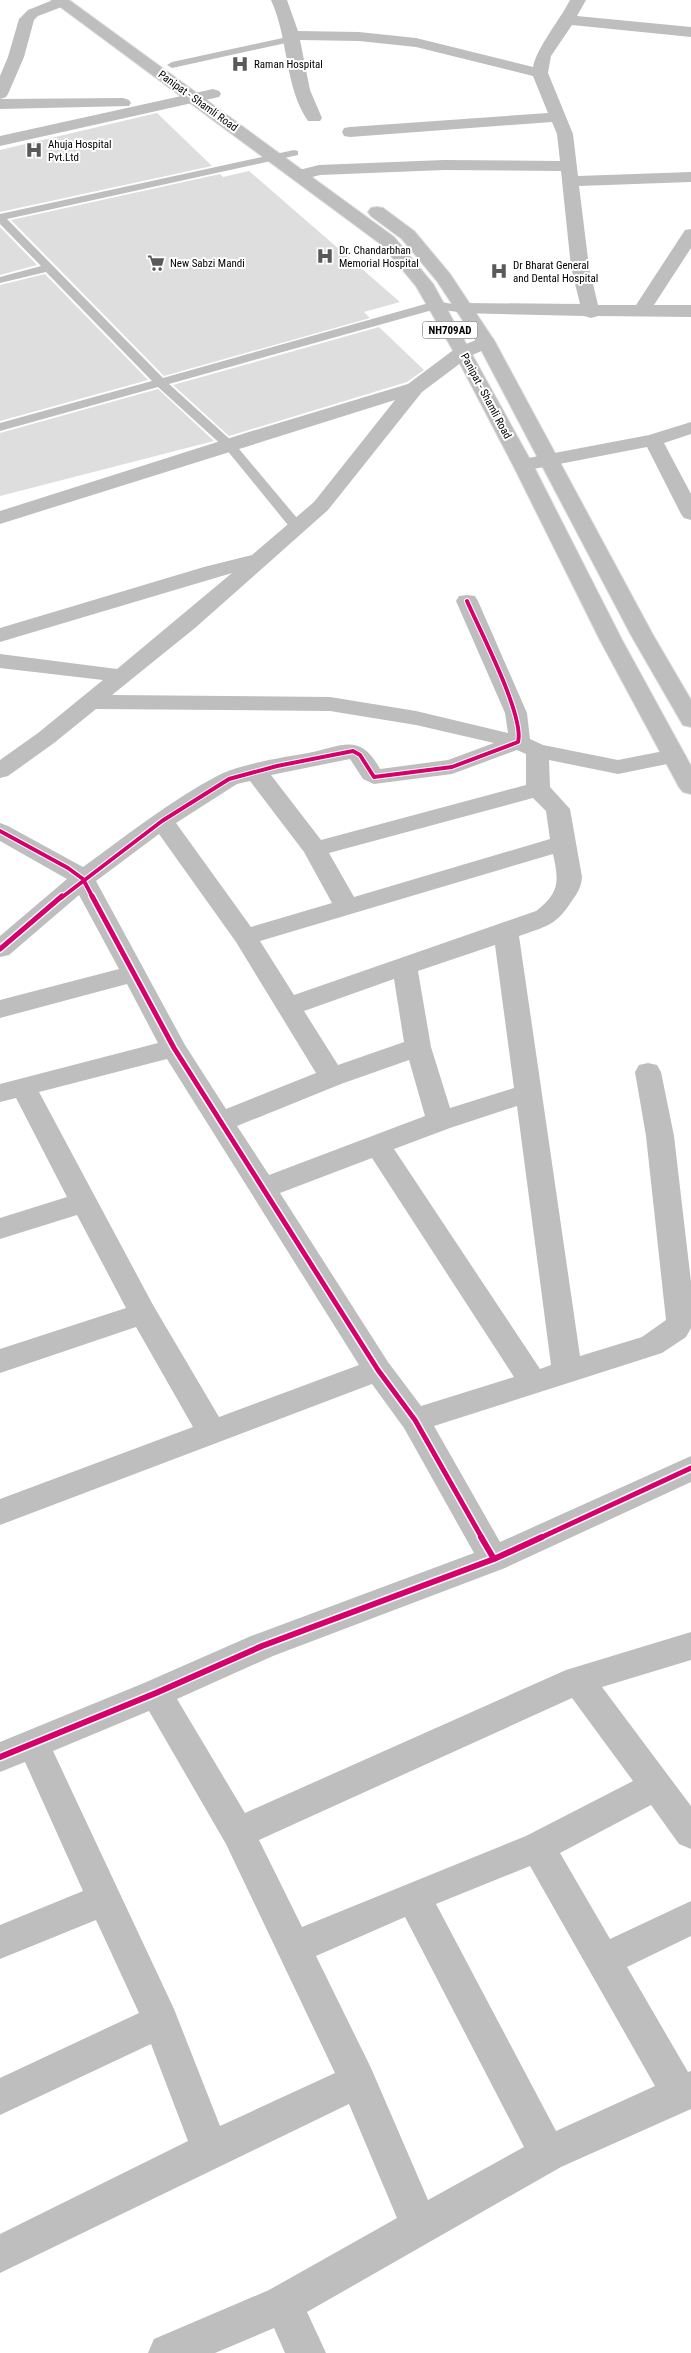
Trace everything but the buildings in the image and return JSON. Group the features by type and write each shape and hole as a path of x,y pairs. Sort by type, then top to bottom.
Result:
{"main road":[{"name":"Panipat - Shamli Road","path":"81,0 172,65 204,96 275,156 310,173 408,235 444,278 486,342 642,635 691,720"},
{"path":"578,0 568,20 543,56 540,73 565,134 580,267 591,312"},
{"name":"Panipat - Shamli Road","path":"61,1 204,96 294,152 310,173 388,241 424,284 463,352 523,465 611,640 691,787"},
{"path":"0,94 16,57 30,16 61,1"},
{"path":"283,7 292,37 300,84 307,107 314,118"},
{"path":"568,20 691,32"},
{"path":"292,37 352,35 399,40 441,48 540,73"},
{"path":"0,57 16,57"},
{"path":"0,141 204,96"},
{"path":"0,104 134,103 151,108"},
{"path":"350,132 559,118"},
{"path":"310,173 444,165 569,173 691,177"},
{"path":"641,311 691,234"},
{"path":"465,310 691,311"},
{"path":"0,771 10,756 90,702 259,561 321,506 415,388 463,352 486,342"},
{"path":"0,518 230,446 304,420 415,388"},
{"path":"523,465 653,440 691,428"},
{"path":"653,440 691,514"},
{"path":"0,635 202,573 259,561"},
{"path":"287,1007 545,918 554,910 569,887 570,877 558,809 538,788 528,746 520,735 516,714 467,601"},
{"path":"0,661 123,676"},
{"path":"90,702 330,704 416,718 618,767 674,756"},
{"path":"0,949 83,879 162,820 229,779 353,751 360,754 372,776 377,777 462,765 528,746"},
{"path":"254,772 264,781 315,849 346,905"},
{"path":"315,849 538,788"},
{"path":"162,820 245,936 332,1078"},
{"path":"0,831 68,868 83,879 174,1048 378,1370 415,1420 494,1558"},
{"path":"245,936 563,843"},
{"path":"506,932 567,1371"},
{"path":"405,967 418,1047 440,1121"},
{"path":"0,1009 134,974"},
{"path":"222,1121 418,1047"},
{"path":"174,1048 11,1090 84,1202 143,1313 212,1433"},
{"path":"415,1420 652,1345 676,1330 681,1320 660,1136 648,1072"},
{"path":"262,1189 440,1121 528,1093"},
{"path":"378,1146 534,1383"},
{"path":"0,1229 84,1202"},
{"path":"0,1362 143,1313"},
{"path":"0,1512 378,1370"},
{"path":"0,1757 262,1646 494,1558 691,1468"},
{"path":"238,1834 578,1680 691,1646"},
{"path":"578,1680 691,1833"},
{"path":"156,1692 238,1834 358,2081 420,2226"},
{"path":"33,1744 161,2021 210,2150"},
{"path":"294,1948 413,1897 538,1847 657,1786"},
{"path":"168,2353 283,2304 548,2154 686,2092 604,1960 538,1847"},
{"path":"413,1897 548,2154"},
{"path":"0,1942 106,1899"},
{"path":"604,1960 691,1918"},
{"path":"0,2097 161,2021"},
{"path":"0,2254 210,2150 358,2081"},
{"path":"283,2304 306,2353"}],"lane":[{"path":"172,65 292,37"},
{"path":"0,217 294,152"},
{"path":"0,217 160,382 230,446 297,527"},
{"path":"0,280 48,268"},
{"path":"0,427 436,305 465,310"}],"cycle path":[{"path":"0,949 83,879 162,821 229,779 277,766 353,751 360,755 374,777 452,767 518,742 520,735 516,713 467,601"},
{"path":"0,831 68,868 83,879 174,1048 378,1370 415,1420 494,1559"},
{"path":"0,1757 156,1693 262,1646 494,1559 691,1468"}],"place":[{"name":"Raman Hospital","path":"240,64"},
{"name":"Ahuja Hospital Pvt.Ltd","path":"34,150"},
{"name":"Dr. Chandarbhan Memorial Hospital","path":"325,256"},
{"name":"New Sabzi Mandi","path":"156,263"},
{"name":"Dr Bharat General and Dental Hospital","path":"499,271"}]}
